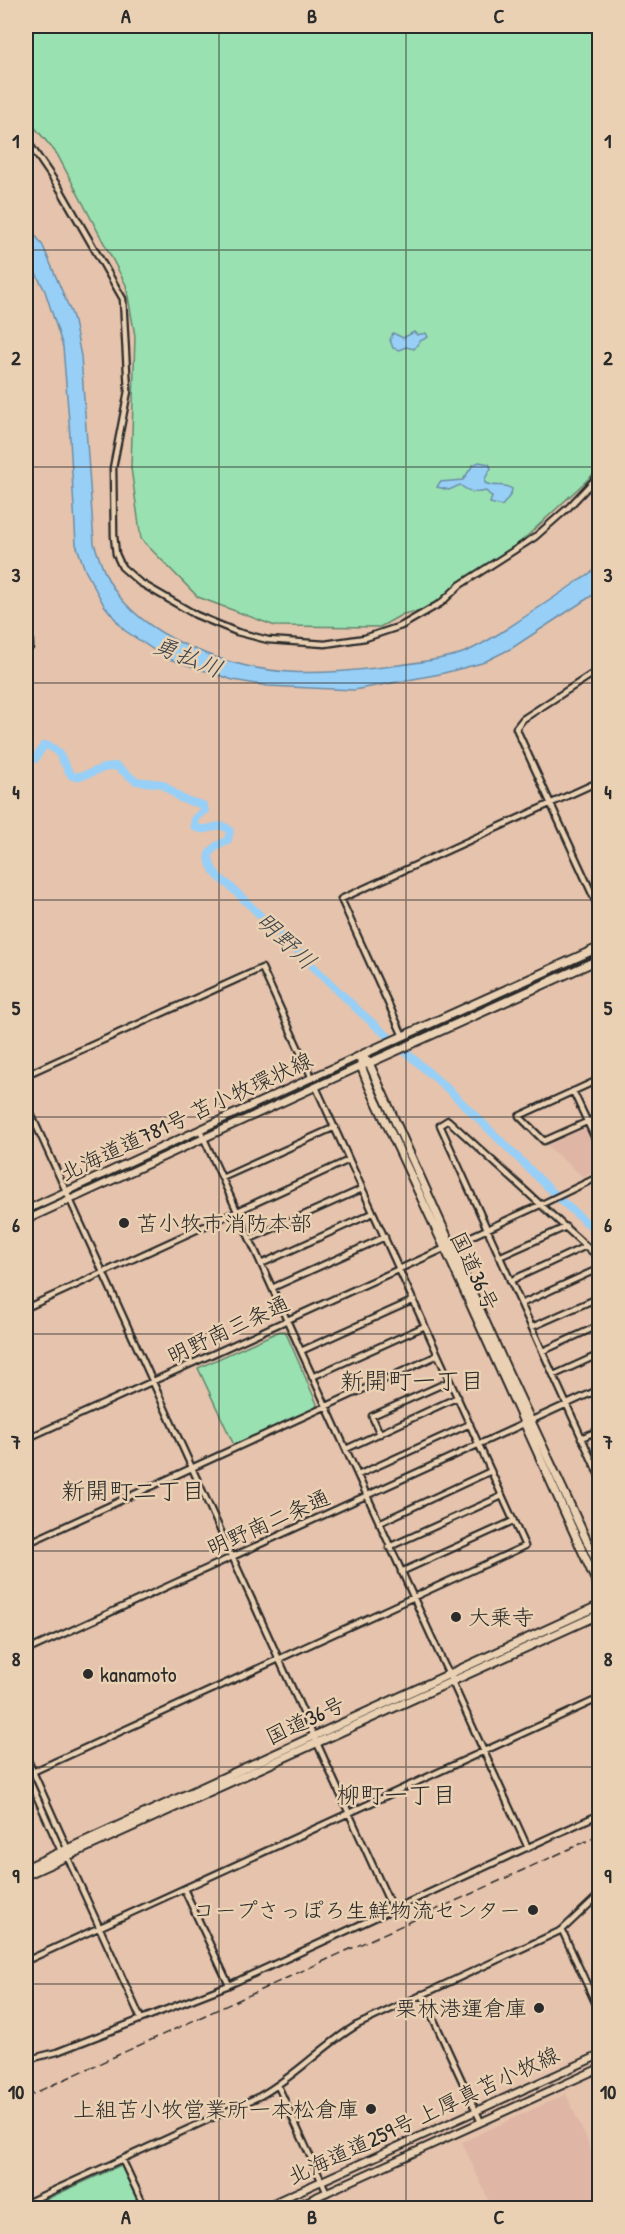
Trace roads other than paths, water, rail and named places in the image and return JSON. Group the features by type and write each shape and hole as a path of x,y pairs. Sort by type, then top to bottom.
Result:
{"highway":[{"path":"369,1063 361,1055 600,947"},
{"path":"361,1066 600,959"},
{"name":"国道36号","path":"361,1055 361,1066 448,1247"},
{"name":"国道36号","path":"369,1063 600,1590"},
{"name":"国道36号","path":"527,1422 600,1569"},
{"name":"国道36号","path":"450,1678 600,1605"},
{"name":"国道36号","path":"26,1868 450,1678 600,1614"},
{"name":"国道36号","path":"26,1875 66,1852"}],"main road":[{"name":"北海道道781号 苫小牧環状線","path":"26,1210 361,1055"},
{"name":"北海道道781号 苫小牧環状線","path":"26,1220 361,1066"},
{"name":"北海道道259号 上厚真苫小牧線","path":"262,2208 600,2055"},
{"name":"北海道道259号 上厚真苫小牧線","path":"292,2208 600,2068"}],"street":[{"path":"26,139 60,189 123,299 128,391 113,468 114,536 116,554 122,567 139,582 196,615 230,630 268,640 325,644 383,633 424,615 460,585 535,537 569,507 600,474"},
{"path":"26,569 30,647 26,648"},
{"path":"600,669 523,719 516,728 600,910"},
{"path":"400,1038 341,899 600,781"},
{"path":"26,1075 262,968 312,1078"},
{"path":"600,1079 519,1116 544,1141 600,1116"},
{"path":"66,1852 26,1774 525,1546 316,1087"},
{"path":"573,1091 600,1149"},
{"path":"26,1103 28,1115 71,1199 393,1910"},
{"path":"600,1259 448,1120 440,1125 600,1478"},
{"path":"222,1178 335,1127"},
{"path":"200,1130 528,1848"},
{"path":"26,1308 349,1160"},
{"name":"明野南三条通","path":"26,1439 600,1176"},
{"path":"250,1239 362,1189"},
{"path":"261,1264 374,1213"},
{"path":"499,1257 566,1227"},
{"path":"272,1288 385,1237"},
{"path":"510,1281 586,1246"},
{"path":"521,1304 600,1268"},
{"path":"532,1327 600,1297"},
{"path":"301,1351 414,1300"},
{"path":"312,1377 425,1326"},
{"path":"543,1351 600,1326"},
{"path":"554,1375 600,1354"},
{"path":"26,1544 438,1355"},
{"path":"380,1434 372,1416 450,1381"},
{"name":"明野南二条通","path":"26,1651 600,1389"},
{"path":"346,1449 458,1397"},
{"path":"358,1475 470,1424"},
{"path":"581,1438 600,1430"},
{"path":"592,1463 600,1460"},
{"path":"379,1523 491,1471"},
{"path":"389,1547 502,1496"},
{"path":"400,1572 513,1521"},
{"path":"26,1961 600,1698"},
{"path":"26,1756 66,1852 141,2019"},
{"path":"26,2060 57,2052 229,1985 600,1814"},
{"path":"184,1889 229,1985"},
{"path":"26,2203 233,2109 278,2086 346,2032 372,2017 562,1930 600,1894"},
{"path":"562,1930 600,2013"},
{"path":"422,1994 481,2122"},
{"path":"278,2086 327,2193"},
{"path":"122,2159 145,2208"}],"water":[{"name":"勇払川","path":"26,222 43,246 73,317 81,356 94,543 114,590 134,612 152,626 196,650 244,665 289,672 348,671 425,661 465,652 502,632 599,567 599,591 512,648 482,663 440,674 354,690 268,686 233,680 166,658 124,630 104,605 85,570 76,544 63,347 45,291 26,254"},
{"path":"414,332 417,335 426,333 428,337 420,341 414,349 393,348 390,340 393,333 403,338"},
{"path":"479,462 489,464 491,468 485,483 512,489 502,506 490,503 492,497 486,491 472,492 460,485 449,490 437,487 440,482 463,480 473,465"}],"waterway":[{"name":"明野川","path":"26,761 35,759 44,745 50,746 58,753 72,776 82,776 116,766 136,781 162,784 182,799 203,805 205,810 195,818 194,826 199,829 222,826 230,831 228,840 215,847 209,854 212,869 218,876 359,1011 450,1091 564,1203 600,1234"}],"railway":[{"path":"26,2097 600,1835"}],"place":[{"name":"苫小牧市消防本部","path":"124,1223"},
{"name":"大乗寺","path":"456,1617"},
{"name":"kanamoto","path":"88,1674"},
{"name":"コープさっぽろ生鮮物流センター","path":"533,1910"},
{"name":"栗林港運倉庫","path":"539,2008"},
{"name":"上組苫小牧営業所一本松倉庫","path":"371,2109"}],"district":[{"name":"新開町一丁目","path":"412,1381"},
{"name":"新開町二丁目","path":"133,1491"},
{"name":"柳町一丁目","path":"396,1795"}]}
